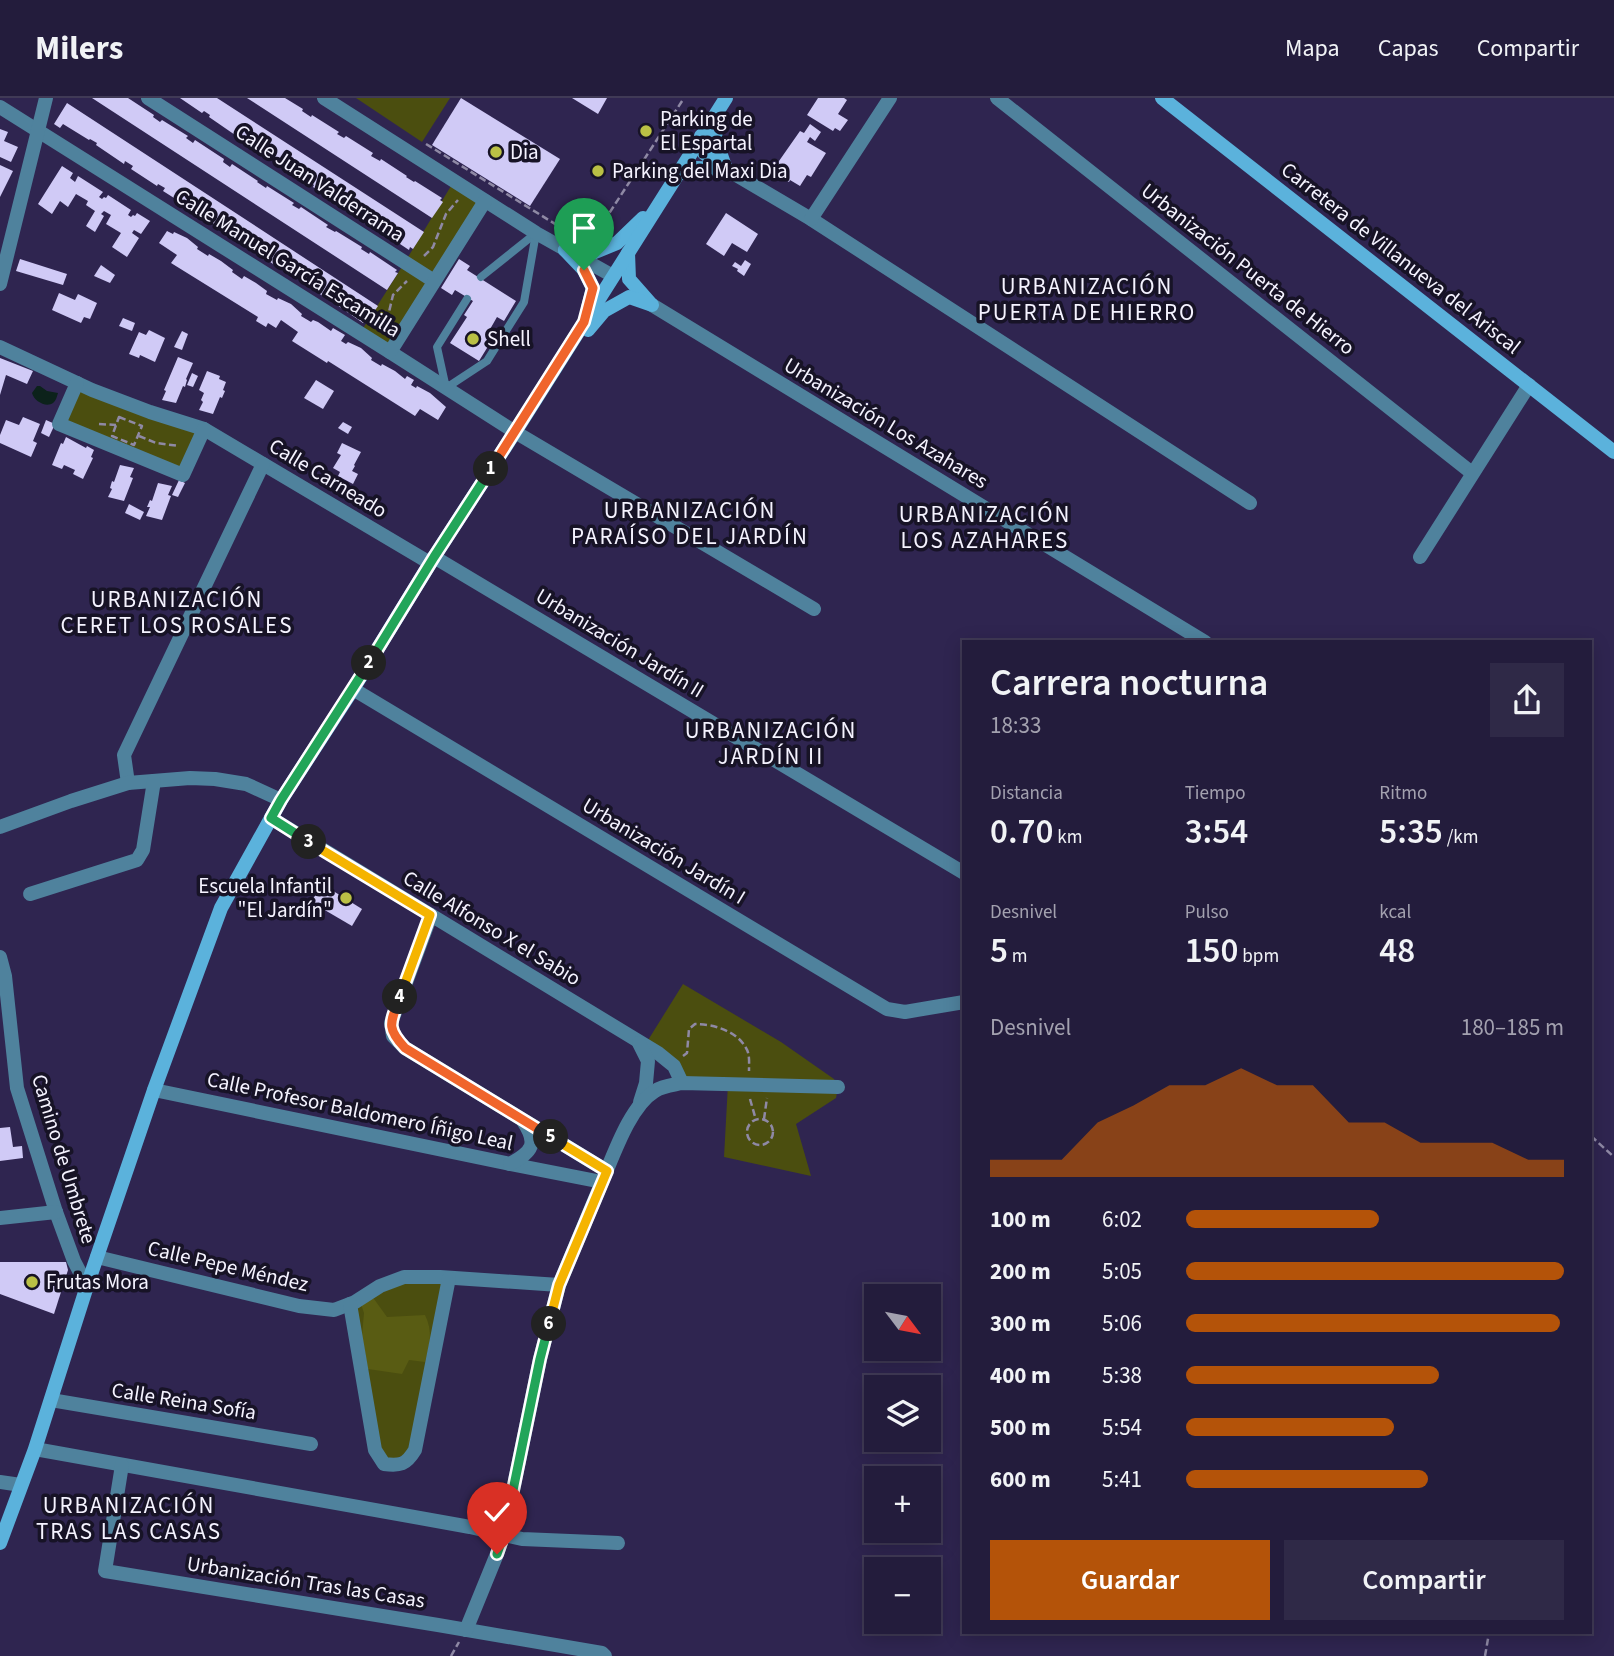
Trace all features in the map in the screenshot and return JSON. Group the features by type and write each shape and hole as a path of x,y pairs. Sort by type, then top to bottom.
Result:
{"main road":[{"name":"Carretera de Villanueva del Ariscal","path":"1162,98 1614,452"},
{"path":"0,1542 35,1449 154,1090 221,908 281,800 722,104"},
{"path":"722,104 715,138 726,169"},
{"path":"701,136 704,153 726,169"},
{"path":"565,250 595,252 617,243 642,219 675,177 695,168 726,169"},
{"path":"574,234 578,244 589,251"},
{"path":"565,250 584,270 593,288 584,322"},
{"path":"628,253 629,279 652,305"},
{"path":"555,368 604,311 629,297 652,305"}],"street":[{"path":"0,284 46,98"},
{"name":"Calle Juan Valderrama","path":"148,98 434,281"},
{"path":"324,98 536,233 613,276"},
{"path":"811,219 890,98"},
{"name":"Urbanización Puerta de Hierro","path":"997,98 1472,472"},
{"name":"Calle Manuel García Escamilla","path":"0,107 515,432"},
{"path":"726,169 811,219 1250,503"},
{"path":"390,352 485,201"},
{"name":"Urbanización Los Azahares","path":"652,305 1202,640"},
{"name":"Calle Carneado","path":"0,347 77,383 150,412 204,429 432,560"},
{"path":"77,383 59,424 183,475 204,429"},
{"path":"1420,557 1529,385"},
{"path":"515,432 814,609"},
{"path":"128,783 124,755 263,464"},
{"name":"Urbanización Jardín II","path":"432,560 962,872"},
{"name":"Urbanización Jardín I","path":"353,689 887,1009 905,1012 962,1002"},
{"path":"0,827 128,783 190,778 215,779 246,784 281,800"},
{"path":"30,894 137,860 143,850 154,781"},
{"name":"Calle Alfonso X el Sabio","path":"271,818 658,1053 674,1066 682,1083"},
{"path":"430,915 391,1023 393,1036 405,1048 523,1120 604,1176"},
{"name":"Camino de Umbrete","path":"0,957 5,976 16,1087 56,1212 74,1261 87,1286"},
{"path":"466,1630 504,1534 540,1359 559,1285 646,1083 648,1061 638,1041"},
{"path":"640,1102 657,1089 682,1083 838,1087"},
{"path":"0,1090 16,1087"},
{"name":"Calle Profesor Baldomero Íñigo Leal","path":"154,1090 510,1164 604,1176"},
{"path":"510,1164 525,1156 531,1147 532,1135 523,1120"},
{"path":"0,1218 56,1212"},
{"name":"Calle Pepe Méndez","path":"97,1257 299,1306 334,1310 404,1277 559,1285"},
{"path":"350,1304 375,1450 384,1464 396,1466 408,1461 415,1450 449,1278"},
{"name":"Calle Reina Sofía","path":"51,1400 310,1444"},
{"path":"35,1449 470,1527 522,1539 618,1543"},
{"name":"Urbanización Tras las Casas","path":"122,1465 105,1571 602,1653 605,1656"},
{"path":"0,1482 21,1485"}],"lane":[{"path":"481,277 536,233"},
{"path":"467,299 438,347 446,388 487,362 524,302 536,233"}],"path":[{"path":"422,142 549,221 578,236 597,232 684,98"},
{"path":"119,417 142,426 138,436 134,445 113,436 119,417"},
{"path":"138,436 173,446 197,445"},
{"path":"674,1066 687,1053 690,1029 695,1024 709,1024 727,1031 748,1050 748,1084 756,1119"},
{"path":"764,1119 769,1085"},
{"path":"756,1119 764,1119 770,1124 773,1132 767,1143 758,1145 750,1141 747,1132 749,1124 756,1119"},
{"path":"1592,1137 1614,1157"},
{"path":"1485,1656 1489,1634"}],"shaded area":[{"path":"356,98 450,98 422,142"},
{"path":"454,181 485,201 390,352 360,333"},
{"path":"77,383 204,429 183,475 59,424"},
{"path":"37,386 58,393 54,402 44,404 35,399 32,393"},
{"path":"683,984 781,1042 834,1079 838,1087 836,1098 796,1124 811,1176 724,1157 728,1084 682,1083 645,1045"},
{"path":"449,1278 415,1450 384,1464 355,1302 380,1286"},
{"path":"366,1299 374,1299 387,1317 425,1315 430,1338 425,1362 409,1360 402,1374 368,1369 362,1336 364,1313 361,1304"}],"building":[{"path":"92,98 128,98 160,122 162,120 188,136 186,138 193,143 195,140 224,159 223,162 230,167 232,164 266,188 267,186 294,203 292,205 299,209 301,207 328,225 326,227 362,247 361,249 369,254 370,252 398,273 387,290"},
{"path":"180,98 217,98 424,232 413,249 410,247 409,250 348,210 350,208 342,202 340,205 313,187 308,180 306,182 280,165 282,163 245,142 247,139 240,134 238,137 209,117 210,115 204,111 202,113"},
{"path":"247,98 285,98 311,117 312,115 339,132 337,134 344,138 346,136 373,153 371,156 380,161 381,159 442,198 440,200 443,202 432,218"},
{"name":"Dia","path":"461,98 560,159 530,206 432,145"},
{"path":"572,98 607,98 598,114"},
{"path":"818,98 847,100 838,114 848,120 840,131 835,128 833,131 807,115"},
{"path":"67,103 378,306 367,322 363,323 303,283 304,281 267,260 269,258 262,253 261,256 235,238 236,236 200,215 202,212 194,207 193,210 163,191 165,188 158,184 157,186 131,169 133,166 125,161 124,164 96,145 97,143 63,124 60,128 54,124"},
{"path":"810,124 821,132 815,141 810,137 807,142 826,153 811,177 807,175 800,186 772,171 800,131 804,133"},
{"path":"0,129 8,132 4,141 18,147 11,162 0,157"},
{"path":"0,165 13,171 0,197"},
{"path":"62,166 73,173 70,178 75,182 78,176 103,192 99,197 102,199 108,195 131,210 128,215 131,217 137,213 150,221 141,234 134,230 132,233 139,238 127,257 112,247 121,233 106,224 111,215 104,211 101,214 104,216 95,232 86,226 95,211 86,205 88,201 76,194 68,207 60,201 52,214 38,204"},
{"path":"726,213 758,234 747,252 732,243 724,256 706,244"},
{"path":"167,231 187,238 197,249 221,261 242,279 244,276 267,291 266,294 291,304 301,316 311,322 313,320 331,331 333,328 345,335 341,341 361,348 371,360 395,371 405,379 407,376 414,380 411,385 430,393 446,407 438,420 420,409 415,416 292,341 298,332 281,320 276,328 268,323 266,327 256,321 258,317 171,263 177,255 159,243"},
{"path":"20,259 67,274 63,285 16,271"},
{"path":"459,259 470,266 467,270 516,301 504,321 497,317 489,331 495,335 479,361 450,343 467,317 464,315 473,301 455,290 452,295 441,288"},
{"path":"745,260 751,264 744,276 732,266 735,262 741,266"},
{"path":"101,265 115,275 110,283 94,276"},
{"path":"59,293 75,300 78,294 97,303 90,319 84,317 81,323 52,310"},
{"path":"123,318 135,323 132,331 119,326"},
{"path":"149,330 165,338 155,362 140,355 139,358 129,354 139,332 146,335"},
{"path":"182,331 188,334 182,350 174,347"},
{"path":"178,357 193,363 176,403 162,400"},
{"path":"0,358 33,371 27,384 6,375 0,395"},
{"path":"207,371 220,376 219,379 226,382 225,391 213,414 199,410 204,393 199,390"},
{"path":"192,373 198,376 193,387 187,385"},
{"path":"316,380 334,391 323,409 304,398"},
{"path":"23,417 40,424 33,441 37,443 31,457 0,443 6,420 19,425"},
{"path":"46,420 55,424 49,437 41,433"},
{"path":"343,422 352,427 348,434 338,428"},
{"path":"66,437 94,450 83,479 73,474 75,470 64,465 62,469 52,465"},
{"path":"342,443 361,452 352,471 358,474 353,484 338,476 340,472 333,468 341,455 337,453"},
{"path":"120,465 134,468 124,501 108,497"},
{"path":"179,480 185,483 178,497 172,495"},
{"path":"158,483 172,486 162,520 146,516 150,507 147,507"},
{"path":"129,504 144,512 140,520 125,513"},
{"path":"322,884 362,909 352,926 311,902"},
{"path":"10,1127 13,1147 22,1146 23,1158 0,1161 0,1128"},
{"name":"Frutas Mora","path":"0,1262 66,1262 68,1270 54,1314 0,1294"}],"place":[{"name":"Parking de El Espartal","path":"646,131"},
{"name":"Dia","path":"496,152"},
{"name":"Parking del Maxi Dia","path":"598,171"},
{"name":"Shell","path":"473,339"},
{"name":"Escuela Infantil \"El Jardín\"","path":"346,898"},
{"name":"Frutas Mora","path":"32,1282"}],"district":[{"name":"URBANIZACIÓN PUERTA DE HIERRO","path":"1087,299"},
{"name":"URBANIZACIÓN PARAÍSO DEL JARDÍN","path":"690,523"},
{"name":"URBANIZACIÓN LOS AZAHARES","path":"985,527"},
{"name":"URBANIZACIÓN CERET LOS ROSALES","path":"177,612"},
{"name":"URBANIZACIÓN JARDÍN II","path":"771,743"},
{"name":"URBANIZACIÓN TRAS LAS CASAS","path":"129,1518"}],"route":[{"path":"497,1554 504,1534 540,1359 559,1285 607,1171 405,1048 393,1036 391,1023 430,915 271,818 584,322 593,288 584,270"}]}
